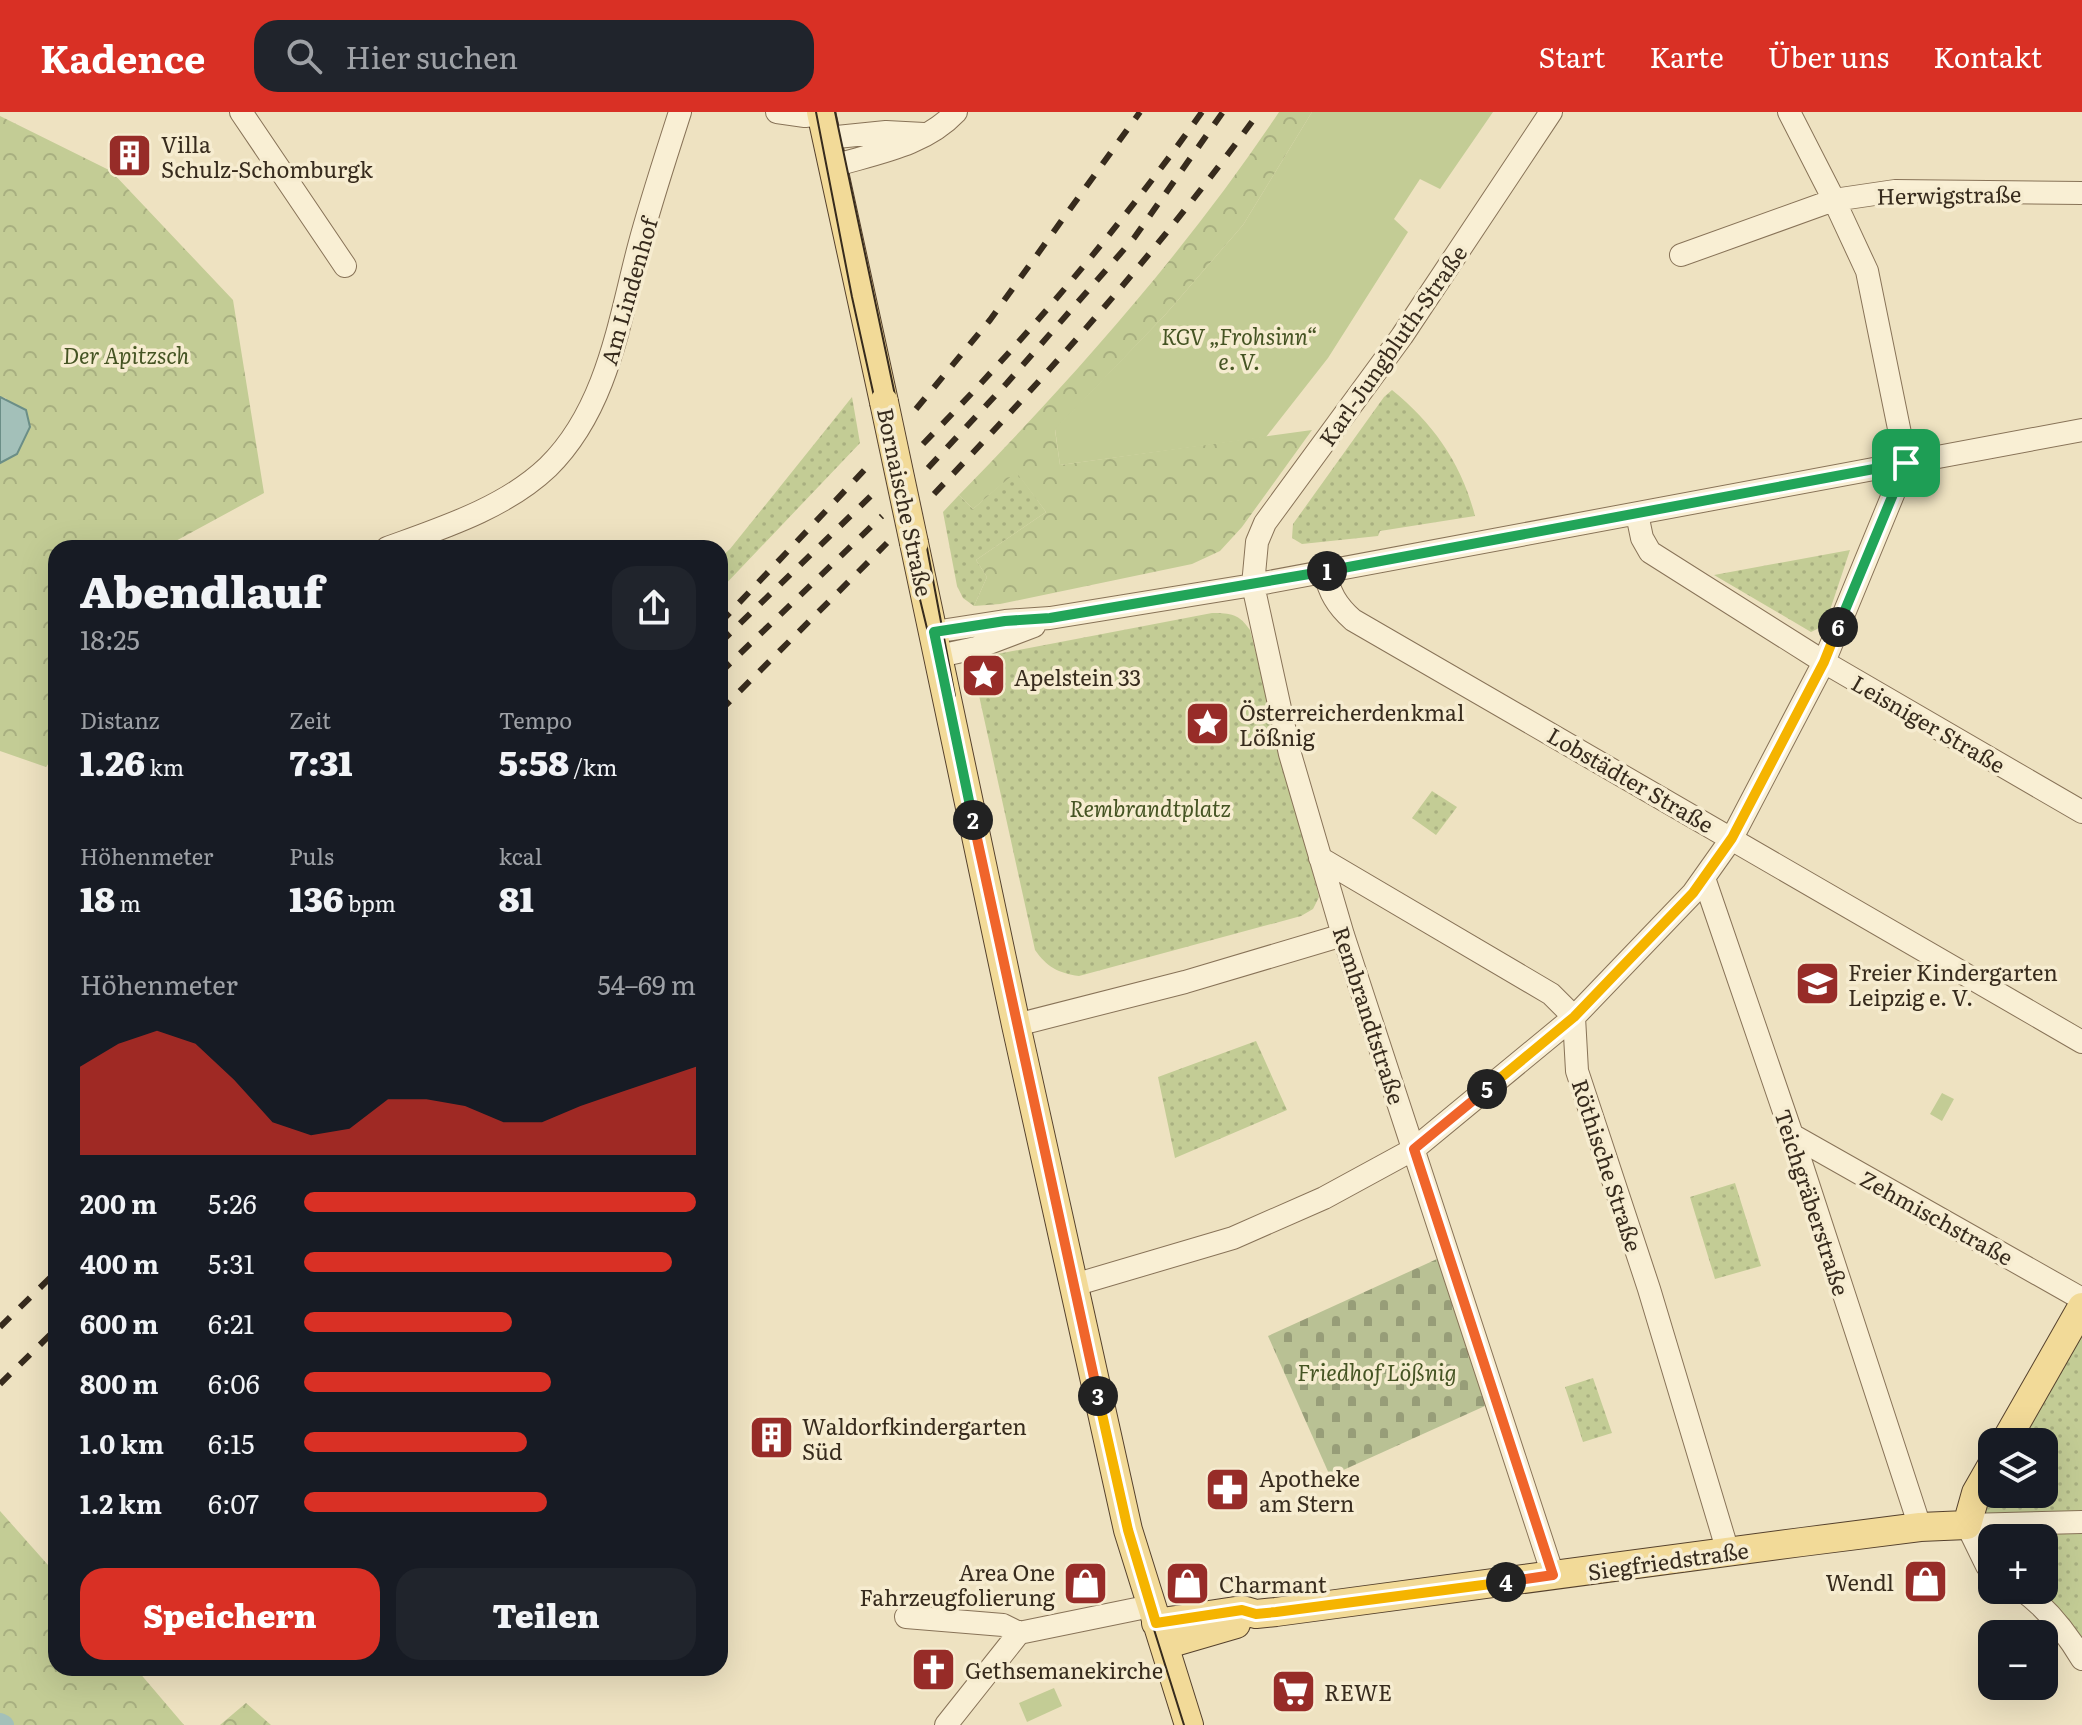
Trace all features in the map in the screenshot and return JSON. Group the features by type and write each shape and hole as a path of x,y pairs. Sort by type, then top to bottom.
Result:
{"main road":[{"name":"Bornaische Straße","path":"823,121 1016,1025 1128,1530 1189,1725"},
{"path":"2013,1428 2082,1307"},
{"path":"1967,1525 1978,1490"},
{"name":"Siegfriedstraße","path":"1157,1625 1246,1623 1256,1614 1920,1527 1967,1525"}],"street":[{"path":"241,112 345,266"},
{"name":"Am Lindenhof","path":"409,540 444,527 519,490 548,466 582,427 612,356 640,242 680,112"},
{"path":"777,112 886,132 929,135"},
{"path":"833,166 891,150 929,135 956,112"},
{"name":"Karl-Jungbluth-Straße","path":"1253,585 1257,542 1265,523 1402,336 1551,112"},
{"path":"1074,1285 1233,1238 1324,1198 1414,1149 1574,1017 1693,893 1732,838 1824,662 1906,463 1867,271 1789,112"},
{"name":"Herwigstraße","path":"1681,255 1834,200 1895,191 2082,193"},
{"path":"937,644 1005,621 1050,618 1253,585 2082,430"},
{"name":"Leisniger Straße","path":"1637,514 1642,538 1650,552 1824,662 2082,812"},
{"name":"Lobstädter Straße","path":"1324,571 1332,596 1353,620 2082,1042"},
{"name":"Rembrandtstraße","path":"1253,585 1290,754 1343,935 1553,1575"},
{"path":"1320,858 1551,994 1574,1017"},
{"name":"Teichgräberstraße","path":"1704,878 1920,1527"},
{"path":"1016,1025 1185,982 1343,935"},
{"name":"Röthische Straße","path":"1574,1017 1577,1071 1649,1289 1728,1552"},
{"name":"Zehmischstraße","path":"1792,1135 2082,1299"},
{"name":"Siegfriedstraße","path":"1967,1525 2082,1522"},
{"path":"1967,1525 1978,1548"},
{"path":"2038,1604 2066,1633 2082,1659"},
{"path":"906,1617 1003,1625 1019,1633 1157,1625"},
{"path":"946,1725 1019,1633"}],"green space":[{"path":"1279,112 1312,112 1243,225 1165,315 1055,430 1060,465 1312,430 1242,527 1220,551 1192,564 1000,604 974,606 987,577 976,560 1046,512 1016,472 973,509 959,495 1128,311 1244,163"},
{"name":"KGV „Frohsinn“ e. V.","path":"1312,112 1493,112 1440,189 1420,179 1394,219 1408,232 1328,358 1266,437 1060,465 1055,429 1165,315 1243,225"},
{"name":"Der Apitzsch","path":"0,116 111,171 233,300 264,493 178,540 48,540 46,767 0,751 0,463 17,454 6,398 0,397"},
{"path":"1392,390 1420,416 1444,446 1462,479 1475,516 1380,531 1378,536 1302,544 1292,538 1293,524"},
{"path":"852,397 860,443 728,582 730,549"},
{"path":"1016,471 1046,512 976,560 987,577 974,606 963,598 957,586 943,512 959,495 973,509"},
{"path":"1850,550 1825,625 1811,632 1714,575"},
{"name":"Rembrandtplatz","path":"1212,613 1234,616 1250,630 1319,897 1313,909 1301,916 1079,976 1059,971 1035,950 978,691 980,669 997,654"},
{"path":"1432,791 1457,807 1436,835 1412,818"},
{"path":"1256,1041 1287,1110 1175,1158 1158,1077"},
{"path":"1942,1093 1954,1099 1942,1121 1930,1114"},
{"path":"1735,1183 1761,1266 1715,1279 1690,1197"},
{"name":"Friedhof Lößnig","path":"1448,1254 1496,1401 1330,1476 1268,1336"},
{"path":"2082,1307 2082,1659 2058,1631 2058,1620 2048,1620 2034,1604 2058,1604 2058,1524 1981,1524 1978,1508 2058,1508 2058,1428 2013,1428"},
{"path":"1593,1378 1612,1433 1583,1442 1565,1387"},
{"path":"0,1511 48,1565 48,1676 142,1676 184,1725 0,1725"},
{"path":"1054,1688 1062,1706 1027,1722 1019,1703"},
{"path":"246,1703 271,1725 220,1725"}],"water":[{"path":"0,397 26,410 30,427 17,454 0,463"}],"waterway":[{"path":"0,1723 4,1725"}],"tram line":[{"path":"816,112 852,297 948,715 1002,980 1124,1534 1184,1725"},
{"path":"835,112 924,532 955,696"}],"railway":[{"path":"916,409 990,320 1140,112"},
{"path":"923,444 998,365 1069,283 1202,112"},
{"path":"928,468 1134,238 1223,112"},
{"path":"934,494 1020,402 1144,260 1259,112"},
{"path":"728,615 871,463"},
{"path":"728,635 876,491"},
{"path":"728,665 882,516"},
{"path":"728,703 887,543"},
{"path":"0,1327 48,1280"},
{"path":"0,1384 48,1337"}],"place":[{"name":"Villa Schulz-Schomburgk","path":"130,156"},
{"name":"Apelstein 33","path":"983,676"},
{"name":"Österreicherdenkmal Lößnig","path":"1208,724"},
{"name":"Freier Kindergarten Leipzig e. V.","path":"1817,984"},
{"name":"Waldorfkindergarten Süd","path":"771,1438"},
{"name":"Apotheke am Stern","path":"1228,1490"},
{"name":"Wendl","path":"1925,1581"},
{"name":"Charmant","path":"1188,1583"},
{"name":"Area One Fahrzeugfolierung","path":"1086,1584"},
{"name":"Gethsemanekirche","path":"934,1669"},
{"name":"REWE","path":"1293,1691"}],"route":[{"path":"1906,463 1824,662 1732,838 1693,893 1574,1017 1414,1149 1553,1575 1276,1612 1256,1614 1242,1610 1156,1623 1128,1530 1016,1025 934,632 971,625 1050,618 1253,585 1906,463"}]}
